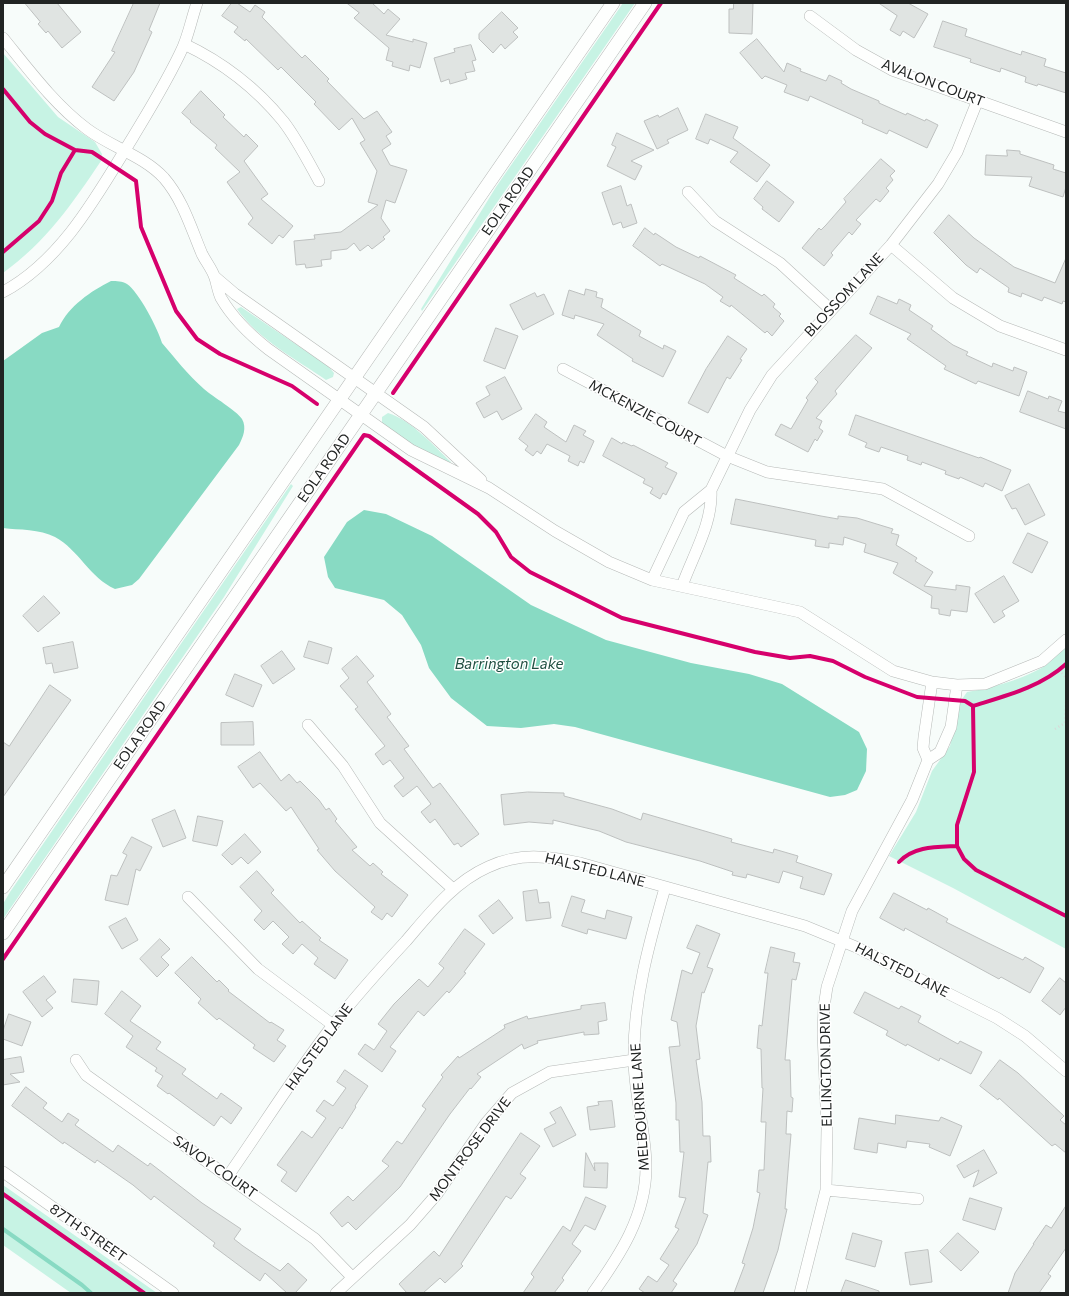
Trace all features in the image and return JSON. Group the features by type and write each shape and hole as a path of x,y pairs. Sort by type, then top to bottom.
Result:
{"street":[{"path":"3,292 39,266 68,235 124,151 170,74 184,44 197,3"},
{"name":"EOLA ROAD","path":"3,887 613,3"},
{"name":"EOLA ROAD","path":"3,933 645,3"},
{"name":"AVALON COURT","path":"810,16 856,50 892,70 977,102 1066,132"},
{"path":"3,38 70,115 88,130 124,151 162,177 172,189 182,205 205,259 215,277 220,297 248,333 268,349 340,398 360,415 412,450 489,488 555,531 609,562 652,580 800,612 894,671 932,682 957,685 985,684 1042,661 1066,640"},
{"path":"184,44 219,62 258,96 282,121 299,144 318,181"},
{"name":"BLOSSOM LANE","path":"652,580 684,512 711,490 750,410 772,375 830,309 891,244 950,165 963,139 977,102"},
{"path":"688,192 715,221 780,263 830,309"},
{"path":"891,244 952,298 1000,326 1066,350"},
{"path":"215,277 235,294 424,427 489,488"},
{"name":"MCKENZIE COURT","path":"563,369 727,456 767,472 883,488 969,536"},
{"name":"BLOSSOM LANE","path":"682,586 707,524 712,504 711,490"},
{"path":"928,760 923,748 932,682"},
{"name":"ELLINGTON DRIVE","path":"800,1293 826,1190 827,1129 824,1007 827,987 841,940 852,911 912,800 928,760 940,752 951,727 957,685"},
{"path":"308,725 343,766 380,823 453,889"},
{"name":"HALSTED LANE","path":"228,1176 333,1025 366,985 453,889 487,867 508,860 529,856 555,858 580,863 805,926 841,940 997,1018 1025,1036 1066,1071"},
{"name":"MELBOURNE LANE","path":"593,1293 633,1229 643,1203 646,1167 634,1060 636,1014 647,952 665,888"},
{"path":"188,897 258,969 333,1025"},
{"name":"SAVOY COURT","path":"76,1060 86,1075 315,1238 352,1277"},
{"name":"MONTROSE DRIVE","path":"336,1293 410,1225 437,1194 486,1123 512,1093 550,1072 634,1060"},
{"name":"87TH STREET","path":"3,1172 173,1293"},
{"path":"826,1190 918,1199"}],"path":[{"path":"1052,674 1061,669 1066,678"},
{"path":"1066,702 1066,727"},
{"path":"1055,729 1066,724"}],"shaded area":[{"path":"623,3 635,3 422,311 421,309 496,187"},
{"path":"3,53 58,117 95,142 102,154 101,161 57,222 32,248 3,273"},
{"path":"241,307 328,366 334,373 333,377 326,380 267,340 237,309"},
{"path":"388,413 397,416 414,427 451,462 449,464 413,447 382,424 382,417"},
{"path":"291,484 293,486 224,597 3,919 3,904 10,892"},
{"path":"1066,646 1066,949 953,888 889,856 916,812 932,771 950,746 958,705 967,692 997,686 1038,670 1046,665"},
{"path":"3,1185 157,1293 71,1293 3,1245"}],"water":[{"path":"111,281 123,282 132,288 148,311 162,343 198,384 239,415 244,426 243,436 239,445 139,579 132,585 115,589 98,578 71,549 55,537 43,532 3,528 3,361 42,333 59,327 63,319 81,300 96,289"},
{"name":"Barrington Lake","path":"364,510 386,514 432,536 531,605 606,640 691,663 749,674 782,684 859,732 867,749 866,771 857,790 845,795 830,797 575,727 554,724 521,728 487,726 451,698 429,668 421,645 402,615 384,600 335,588 328,577 324,557 347,522"}],"building":[{"path":"25,3 57,3 81,32 62,48 48,31 46,33 38,24 40,22"},
{"path":"134,3 160,3 149,30 152,32 134,72 114,101 92,87 115,52 112,51"},
{"path":"232,3 237,3 250,12 255,5 265,12 262,17 302,58 305,55 329,79 327,81 364,119 377,111 392,132 386,136 391,144 382,150 390,165 407,170 395,203 386,200 381,218 390,231 383,237 385,239 372,249 368,245 360,251 354,243 347,249 331,251 331,259 321,260 322,266 306,268 305,264 296,265 294,241 315,239 314,235 341,232 378,205 368,202 377,171 360,143 365,140 352,118 339,130 314,104 316,102 281,67 278,70 246,39 245,41 234,32 238,27 222,16"},
{"path":"347,3 372,3 384,14 388,9 400,19 386,35 413,42 413,39 427,43 420,68 410,65 409,71 392,66 393,62 386,60 389,48 354,18 359,13"},
{"path":"734,3 753,3 752,34 729,33 729,9 733,9"},
{"path":"879,3 908,3 928,14 914,38 903,31 900,36 890,30 897,16"},
{"path":"502,12 518,28 513,32 518,37 505,49 501,44 493,53 479,39 479,34"},
{"path":"943,21 967,29 965,36 1021,55 1022,51 1046,59 1044,66 1066,73 1066,93 1038,84 1037,86 1025,82 1026,77 1001,68 1000,72 970,62 971,59 934,47"},
{"path":"757,39 784,72 787,63 801,69 800,71 826,81 829,75 842,81 841,83 851,89 879,101 879,103 906,115 907,113 925,121 926,119 938,125 927,148 889,130 887,134 862,123 863,120 810,96 808,101 784,92 787,85 765,76 762,79 740,53"},
{"path":"471,45 476,60 472,61 475,71 465,73 467,79 450,84 449,79 441,82 434,58 455,52 454,49"},
{"path":"201,91 225,115 223,117 244,137 246,134 258,146 244,161 268,194 261,199 293,226 283,238 279,235 272,244 248,224 253,218 227,182 240,172 215,148 217,145 190,122 191,121 182,113"},
{"path":"678,108 688,130 667,140 669,143 657,149 644,121 658,115 659,117"},
{"path":"706,114 738,127 733,138 770,165 757,182 730,162 738,152 710,139 708,144 696,139"},
{"path":"617,133 654,150 631,161 642,166 635,180 607,166 616,147 612,145"},
{"path":"1007,150 1020,151 1020,154 1054,165 1053,169 1066,173 1066,187 1063,197 1029,186 1032,177 985,175 986,155 1007,156"},
{"path":"881,159 895,171 890,176 893,180 886,188 889,191 880,202 876,199 856,220 861,224 852,235 849,232 831,253 833,255 824,266 802,248 819,228 821,230 826,225 846,202 844,199"},
{"path":"767,181 794,202 779,222 762,209 763,207 754,199"},
{"path":"621,186 627,206 631,204 637,223 623,228 621,222 613,225 602,193"},
{"path":"949,215 974,238 1014,267 1055,283 1066,258 1066,302 1063,301 1062,304 1044,297 1042,301 1022,293 1021,297 1008,292 1009,288 980,268 977,273 966,265 934,233"},
{"path":"645,228 654,235 655,233 676,247 699,258 700,256 736,275 734,278 762,296 764,294 775,304 773,307 781,314 779,316 784,321 772,336 767,331 765,333 731,305 730,307 720,301 723,297 705,284 662,264 660,266 633,246"},
{"path":"586,289 597,292 596,297 603,299 601,307 641,331 639,336 663,349 664,345 676,351 663,377 632,361 633,359 597,335 604,324 575,315 574,319 562,315 569,290 584,295"},
{"path":"535,293 537,297 544,294 554,314 523,330 510,305"},
{"path":"878,296 897,304 899,299 911,305 909,310 933,326 931,329 953,345 968,352 966,355 992,367 993,363 1013,371 1014,367 1027,372 1019,396 978,381 976,384 944,369 946,366 907,339 911,334 870,314"},
{"path":"496,328 518,336 505,369 484,361"},
{"path":"856,335 872,348 835,391 837,394 816,418 822,421 819,428 823,431 817,441 815,439 808,452 775,435 781,424 791,429 808,400 806,398 818,382 815,379"},
{"path":"728,336 747,349 730,379 727,377 708,413 688,403 706,369"},
{"path":"505,377 522,409 502,420 497,411 484,418 476,403 490,395 486,387"},
{"path":"1028,391 1048,399 1049,396 1062,401 1058,411 1066,413 1066,429 1020,412"},
{"path":"536,414 547,422 544,427 566,442 574,425 586,431 583,435 594,441 584,463 580,461 578,466 568,461 570,456 547,444 541,454 537,451 533,456 525,450 528,446 519,439"},
{"path":"856,415 979,458 980,457 1011,470 1002,491 985,483 983,487 960,477 959,479 945,474 946,471 922,462 921,465 907,460 908,456 881,447 879,452 865,447 867,443 849,435"},
{"path":"612,438 622,444 623,442 632,446 633,445 668,463 665,467 677,473 666,495 663,493 660,499 650,493 653,488 643,483 645,479 603,456"},
{"path":"1029,484 1045,515 1025,525 1016,508 1012,509 1005,496"},
{"path":"736,499 838,519 838,516 857,518 893,529 891,533 899,535 896,545 917,558 915,561 933,572 924,586 956,590 956,585 970,587 967,612 951,610 950,616 939,614 939,609 931,608 932,596 893,573 898,563 864,552 866,544 844,537 843,545 829,543 829,548 815,546 816,540 731,524"},
{"path":"1028,533 1048,542 1032,573 1013,563"},
{"path":"1004,576 1019,601 1002,611 1005,616 994,623 975,594"},
{"path":"44,596 60,613 38,632 23,616"},
{"path":"309,641 332,648 328,664 304,657"},
{"path":"73,642 78,668 54,673 52,663 46,664 43,648"},
{"path":"282,651 295,669 273,684 261,666"},
{"path":"357,656 374,676 367,682 391,714 387,717 409,746 404,749 433,788 440,783 479,834 461,847 458,843 454,845 435,819 430,823 421,812 431,804 417,786 403,797 394,786 404,778 390,760 383,765 375,754 385,746 355,709 358,707 340,686 349,678 342,669"},
{"path":"235,674 262,685 253,707 226,695"},
{"path":"50,685 71,700 3,797 3,742 9,746"},
{"path":"253,722 254,745 221,745 221,723"},
{"path":"260,752 281,781 289,774 297,783 300,781 319,800 326,810 329,808 337,819 335,821 357,847 352,850 370,866 373,863 383,872 381,874 408,895 392,917 387,913 382,920 371,912 375,907 335,871 317,850 319,849 291,807 286,811 260,783 253,788 238,767"},
{"path":"528,792 564,793 564,796 612,809 641,820 643,813 732,839 731,842 773,853 774,849 798,856 796,862 832,874 824,895 800,888 803,877 783,871 779,883 747,874 746,878 732,875 733,872 700,861 626,842 599,831 553,820 553,824 529,822 504,825 501,795"},
{"path":"175,810 186,838 163,847 152,820"},
{"path":"198,816 223,821 217,846 193,841"},
{"path":"245,834 261,852 248,864 241,857 232,865 222,855"},
{"path":"132,837 152,847 140,871 136,869 128,905 105,900 111,875 117,876 127,855 123,853"},
{"path":"257,871 274,890 271,893 300,923 302,921 321,938 319,940 348,960 335,979 314,964 318,958 302,944 293,954 282,944 289,937 273,921 264,930 254,920 262,911 240,887"},
{"path":"537,890 539,903 549,902 551,918 526,921 523,892"},
{"path":"894,893 927,910 928,908 948,919 946,922 988,943 1023,960 1025,957 1044,968 1030,993 1001,977 999,979 905,928 904,931 880,918"},
{"path":"572,896 585,900 581,912 605,919 607,910 632,917 626,939 588,929 587,934 562,926"},
{"path":"499,900 513,918 493,934 479,916"},
{"path":"126,918 138,940 122,949 109,927"},
{"path":"697,925 720,934 707,967 713,969 704,993 702,992 696,1026 700,1059 696,1060 702,1102 703,1136 710,1136 711,1162 708,1162 703,1213 708,1215 697,1244 673,1281 677,1284 671,1293 645,1293 639,1289 648,1276 657,1282 669,1265 660,1259 679,1229 675,1227 686,1198 679,1197 684,1152 680,1152 679,1120 676,1120 676,1103 669,1047 680,1046 677,1022 671,1020 682,970 692,974 700,953 687,948"},
{"path":"465,929 485,944 464,972 466,973 449,993 447,991 424,1016 418,1011 390,1047 396,1051 382,1072 358,1054 365,1044 374,1050 387,1031 378,1024 394,1004 419,979 428,987 444,968 439,964"},
{"path":"160,939 170,949 161,957 169,965 157,977 140,959"},
{"path":"771,947 795,953 793,962 800,963 796,980 792,979 785,1060 790,1060 791,1097 793,1098 792,1112 787,1111 786,1134 791,1134 785,1209 787,1209 778,1250 763,1293 734,1293 745,1264 742,1263 753,1228 760,1193 757,1192 759,1170 764,1170 766,1122 761,1122 763,1088 761,1049 757,1048 759,1025 762,1026 768,973 765,973"},
{"path":"192,957 217,982 219,980 229,990 228,991 270,1023 271,1022 284,1030 277,1040 286,1046 274,1062 253,1048 255,1045 219,1018 217,1020 198,1003 201,999 175,973"},
{"path":"44,976 56,992 46,1000 53,1008 42,1017 23,992"},
{"path":"1060,978 1066,983 1066,1007 1060,1015 1042,1001"},
{"path":"74,979 99,981 97,1005 72,1002"},
{"path":"122,991 141,1006 130,1021 161,1042 156,1049 186,1069 182,1074 217,1099 221,1093 242,1108 231,1124 221,1116 214,1126 157,1086 163,1076 155,1071 157,1068 126,1047 133,1036 105,1014"},
{"path":"865,992 899,1009 901,1006 921,1016 918,1022 958,1044 960,1041 982,1052 971,1074 940,1058 939,1061 907,1044 906,1046 886,1035 888,1031 854,1013"},
{"path":"605,1003 607,1020 598,1022 599,1034 584,1035 584,1032 537,1041 538,1043 524,1049 522,1044 477,1074 481,1077 471,1089 470,1088 450,1114 400,1187 356,1230 348,1222 342,1227 330,1213 348,1196 353,1201 389,1166 382,1161 397,1141 402,1144 426,1109 422,1106 443,1077 441,1075 458,1056 459,1058 505,1028 504,1025 527,1016 528,1019 581,1009 581,1006"},
{"path":"9,1014 31,1022 22,1046 3,1039 3,1031"},
{"path":"21,1057 24,1072 10,1074 20,1082 3,1085 3,1060"},
{"path":"1000,1060 1018,1073 1064,1116 1060,1120 1066,1125 1066,1153 1055,1144 1052,1146 999,1098 998,1100 980,1086"},
{"path":"345,1070 368,1086 342,1129 340,1127 296,1192 281,1181 287,1172 277,1165 302,1131 312,1138 326,1118 316,1111 324,1100 333,1106 346,1088 337,1082"},
{"path":"26,1087 47,1103 43,1108 62,1122 68,1113 79,1120 75,1125 113,1152 118,1145 148,1166 150,1163 202,1203 241,1229 234,1239 243,1246 280,1271 288,1263 307,1280 295,1293 287,1293 265,1273 260,1281 213,1246 215,1243 154,1196 151,1200 133,1185 97,1160 95,1163 64,1142 63,1144 12,1106"},
{"path":"612,1101 615,1127 590,1130 587,1107 599,1105 598,1102"},
{"path":"561,1107 576,1135 553,1147 544,1129 556,1123 550,1113"},
{"path":"896,1115 939,1121 941,1117 962,1126 950,1156 929,1147 930,1144 907,1141 906,1148 878,1143 877,1153 854,1149 859,1118 895,1124"},
{"path":"521,1133 540,1146 520,1174 526,1178 511,1199 506,1196 461,1264 463,1266 445,1283 440,1278 423,1293 407,1293 399,1284 434,1251 439,1256"},
{"path":"984,1150 997,1173 973,1187 979,1170 964,1178 957,1166"},
{"path":"586,1153 595,1171 594,1163 608,1163 607,1188 584,1187"},
{"path":"586,1197 606,1206 595,1230 585,1225 572,1244 581,1251 562,1278 564,1280 554,1293 523,1293 534,1277 531,1274 563,1226 570,1231"},
{"path":"970,1198 1002,1208 995,1230 963,1220"},
{"path":"1066,1206 1066,1248 1048,1274 1051,1276 1039,1293 1008,1293 1015,1273 1033,1244 1046,1225 1051,1228"},
{"path":"853,1233 882,1241 875,1267 846,1259"},
{"path":"958,1233 979,1252 961,1271 940,1252"},
{"path":"928,1250 932,1282 910,1285 905,1253"},
{"path":"846,1280 879,1291 879,1293 841,1293"}],"waterway":[{"path":"3,1229 91,1293"}],"cycle path":[{"path":"393,393 661,3"},
{"path":"3,89 30,122 45,134 75,150 92,152 136,181 141,227 176,311 197,339 220,354 292,386 317,404"},
{"path":"3,252 39,221 52,201 61,173 75,150"},
{"path":"3,959 364,435 369,436 478,514 496,532 511,557 530,572 622,618 755,652 790,658 810,656 833,661 865,677 917,697 965,701 973,706"},
{"path":"973,706 1034,685 1056,672 1066,664"},
{"path":"973,706 974,772 957,825 957,846 964,859 976,870 1066,916"},
{"path":"899,862 912,853 926,848 957,846"},
{"path":"3,1194 144,1293"}]}
